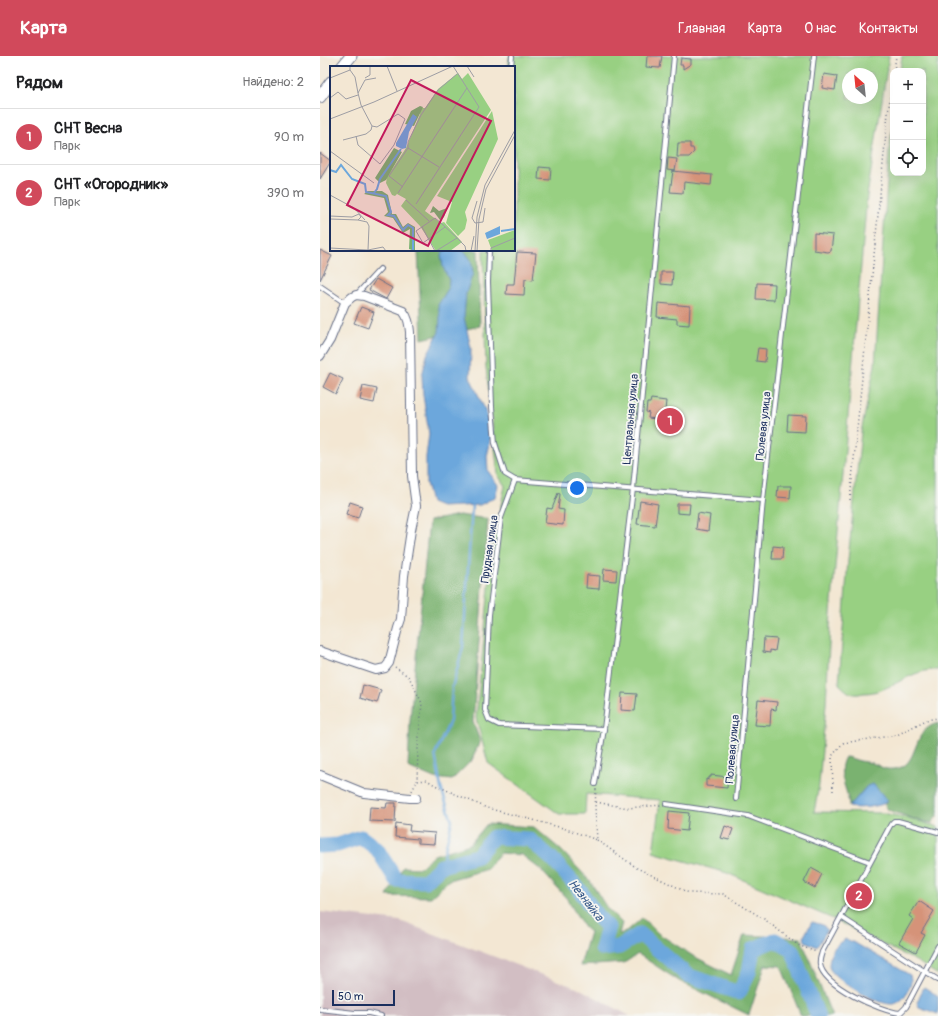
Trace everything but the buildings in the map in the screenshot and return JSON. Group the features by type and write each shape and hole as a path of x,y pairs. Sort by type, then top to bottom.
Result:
{"main road":[{"path":"343,66 351,56"},
{"path":"320,97 330,83"}],"street":[{"path":"320,356 330,340 345,303 356,295 364,296 403,311 407,317 410,327 412,476 416,506 404,576 401,619 389,663 385,668 376,670 320,651"},
{"path":"320,775 364,793 413,798"}],"lane":[{"path":"511,66 512,56"},
{"name":"Центральная улица","path":"595,784 604,729 633,489 674,56"},
{"name":"Полевая улица","path":"736,799 763,500 814,56"},
{"path":"489,251 488,282 492,407 496,444 506,474 516,480 763,500"},
{"path":"356,295 380,269"},
{"path":"320,286 345,303"},
{"name":"Прудная улица","path":"516,480 501,518 489,614 485,710 489,720 499,725 604,729"},
{"path":"666,804 748,816 870,862"},
{"path":"938,832 898,821 894,821 889,826 841,917 822,955 820,964 821,968 838,987 866,1002 894,1012 900,1012 906,1007 938,946"},
{"path":"841,917 938,980"},
{"path":"320,1009 369,1013 381,1016"}],"path":[{"path":"894,68 896,56"},
{"path":"850,500 890,99"},
{"path":"389,663 409,677 422,702 417,781 412,790 413,798"},
{"path":"833,791 832,756 843,743 897,735 926,720 938,718"},
{"path":"417,781 426,780 487,808 556,826 597,840 637,868 689,893 723,894 764,919 798,945 822,955"},
{"path":"595,784 597,840"},
{"path":"596,802 628,808 666,804"}],"shaded area":[{"path":"320,912 400,921 582,990 630,1016 320,1016"}],"green space":[{"path":"509,56 889,56 867,196 830,625 826,704 819,785 814,812 882,813 909,818 938,827 938,975 918,962 833,919 727,873 653,852 660,800 586,794 585,814 559,814 488,763 476,718 494,537 505,486 498,475 486,367 483,251 515,251 515,66 509,66"},
{"path":"902,56 938,56 938,670 928,670 909,676 874,692 853,694 848,692 839,684 848,560 861,432 875,365 890,145 890,176 926,176 926,68 900,68"},
{"path":"418,251 478,251 480,326 422,339"},
{"path":"459,515 488,519 473,722 480,741 472,760 452,780 434,778 408,767 410,720 429,521"},
{"path":"938,723 938,812 932,823 920,821 888,810 885,805 888,801 867,786 849,807 841,769 845,757 872,763 887,769 902,767 912,756 918,740 923,733 929,727"},
{"path":"487,824 534,827 561,850 590,881 607,908 622,923 619,934 626,932 642,918 659,934 693,956 731,975 744,935 801,938 832,1016 801,1016 781,966 765,965 749,1015 679,981 638,954 624,963 580,966 590,932 584,927 567,899 541,870 522,855 500,853 487,869 449,880 431,897 387,896 403,867 420,868 434,855 470,844"}],"water":[{"path":"444,251 463,251 471,260 473,273 466,293 464,317 471,348 470,377 486,412 492,435 487,456 488,471 498,485 495,497 480,505 441,507 431,503 426,483 426,457 429,434 423,395 422,376 427,355 439,332 440,317 438,305 448,289 449,280 443,267 441,255"},
{"path":"873,784 888,801 881,805 870,807 849,807 867,786"},
{"path":"812,922 823,925 827,930 817,947 805,941 804,936"},
{"path":"846,939 910,975 910,986 902,1000 893,1004 887,1004 879,1001 849,986 834,974 829,967 831,954 837,945"},
{"path":"924,987 938,996 938,1014 919,1007 917,1002"}],"waterway":[{"path":"441,866 452,821 441,788 435,754 450,721 452,688 463,647 472,506"},
{"name":"Незнайка","path":"320,846 338,845 361,837 377,849 396,880 425,881 441,866 477,856 493,837 529,839 552,859 579,889 597,916 608,927 602,949 619,947 640,934 687,975 739,993 749,972 753,949 775,940 792,950 818,1016"}],"place":[{"name":"СНТ Весна","path":"670,421"},
{"name":"СНТ «Огородник»","path":"859,896"}]}
